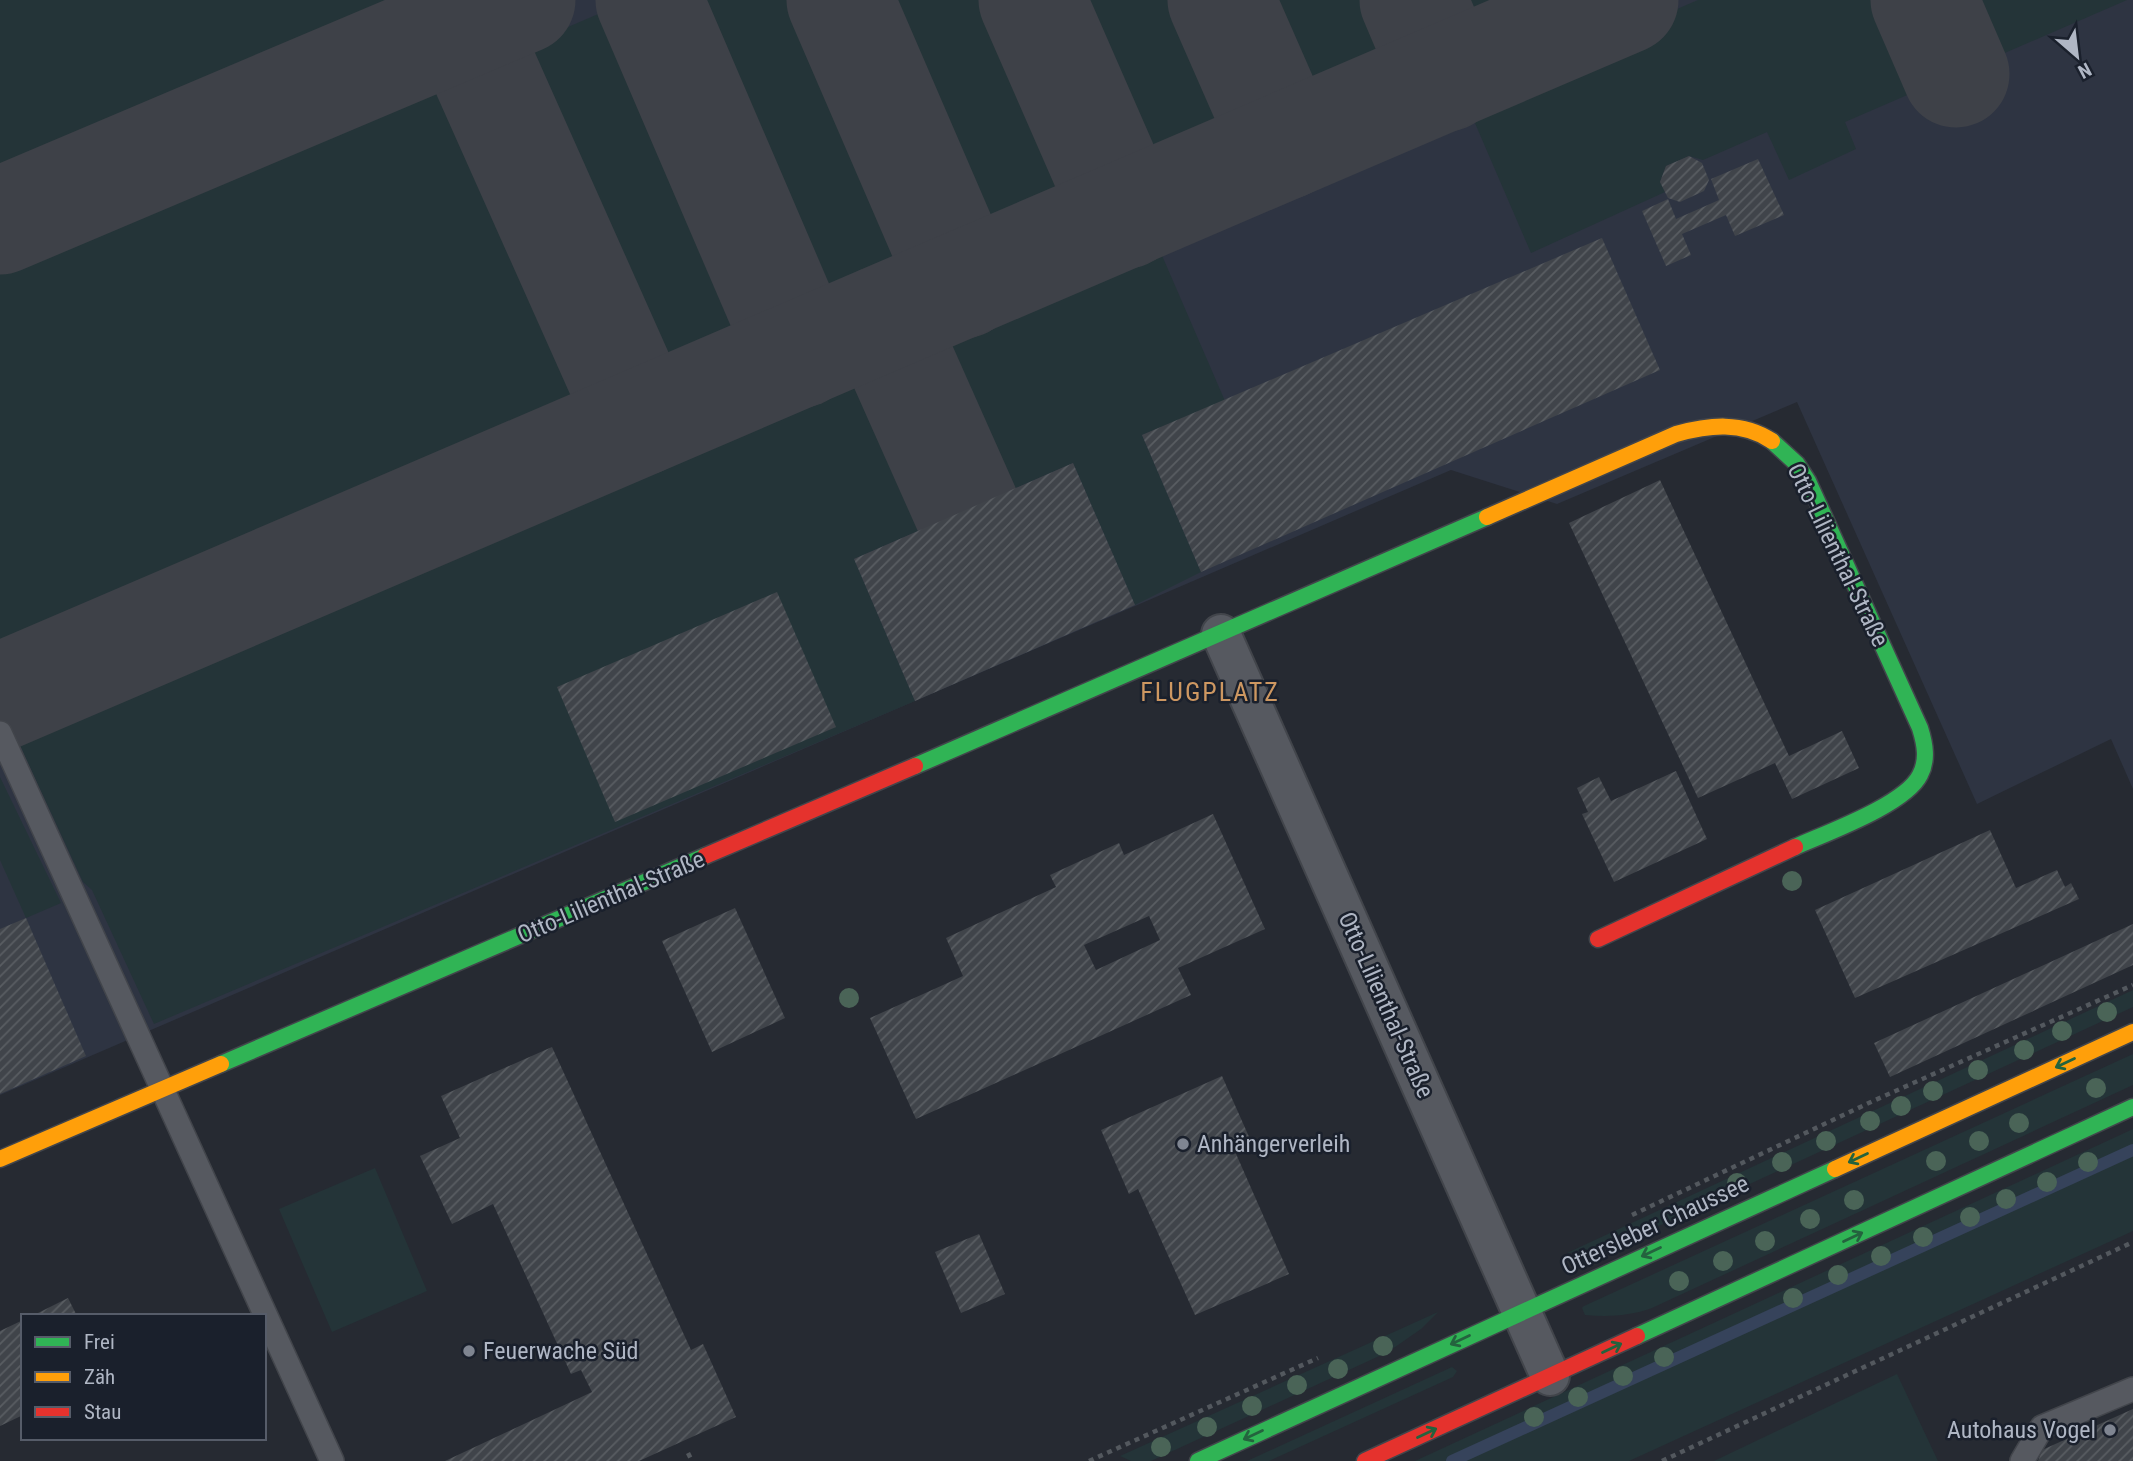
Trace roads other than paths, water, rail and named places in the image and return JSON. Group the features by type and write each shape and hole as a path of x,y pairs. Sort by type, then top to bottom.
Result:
{"street":[{"name":"Otto-Lilienthal-Straße","path":"0,1159 1221,634 1690,428 1705,425 1731,426 1759,433 1779,444 1798,464 1808,481 1920,728 1926,751 1922,773 1908,792 1888,804 1598,939"},
{"name":"Otto-Lilienthal-Straße","path":"1221,634 1550,1376"},
{"name":"Ottersleber Chaussee","path":"1198,1461 2133,1032"},
{"path":"1365,1461 2133,1107"}],"lane":[{"path":"0,733 265,1314"},
{"path":"266,1317 332,1461"},
{"path":"2022,1461 2042,1427 2133,1389"}],"waterway":[{"path":"1452,1461 2133,1150"}],"place":[{"name":"Anhängerverleih","path":"1183,1144"},
{"name":"Feuerwache Süd","path":"469,1351"},
{"name":"Autohaus Vogel","path":"2110,1430"}],"district":[{"name":"FLUGPLATZ","path":"1210,692"}]}
